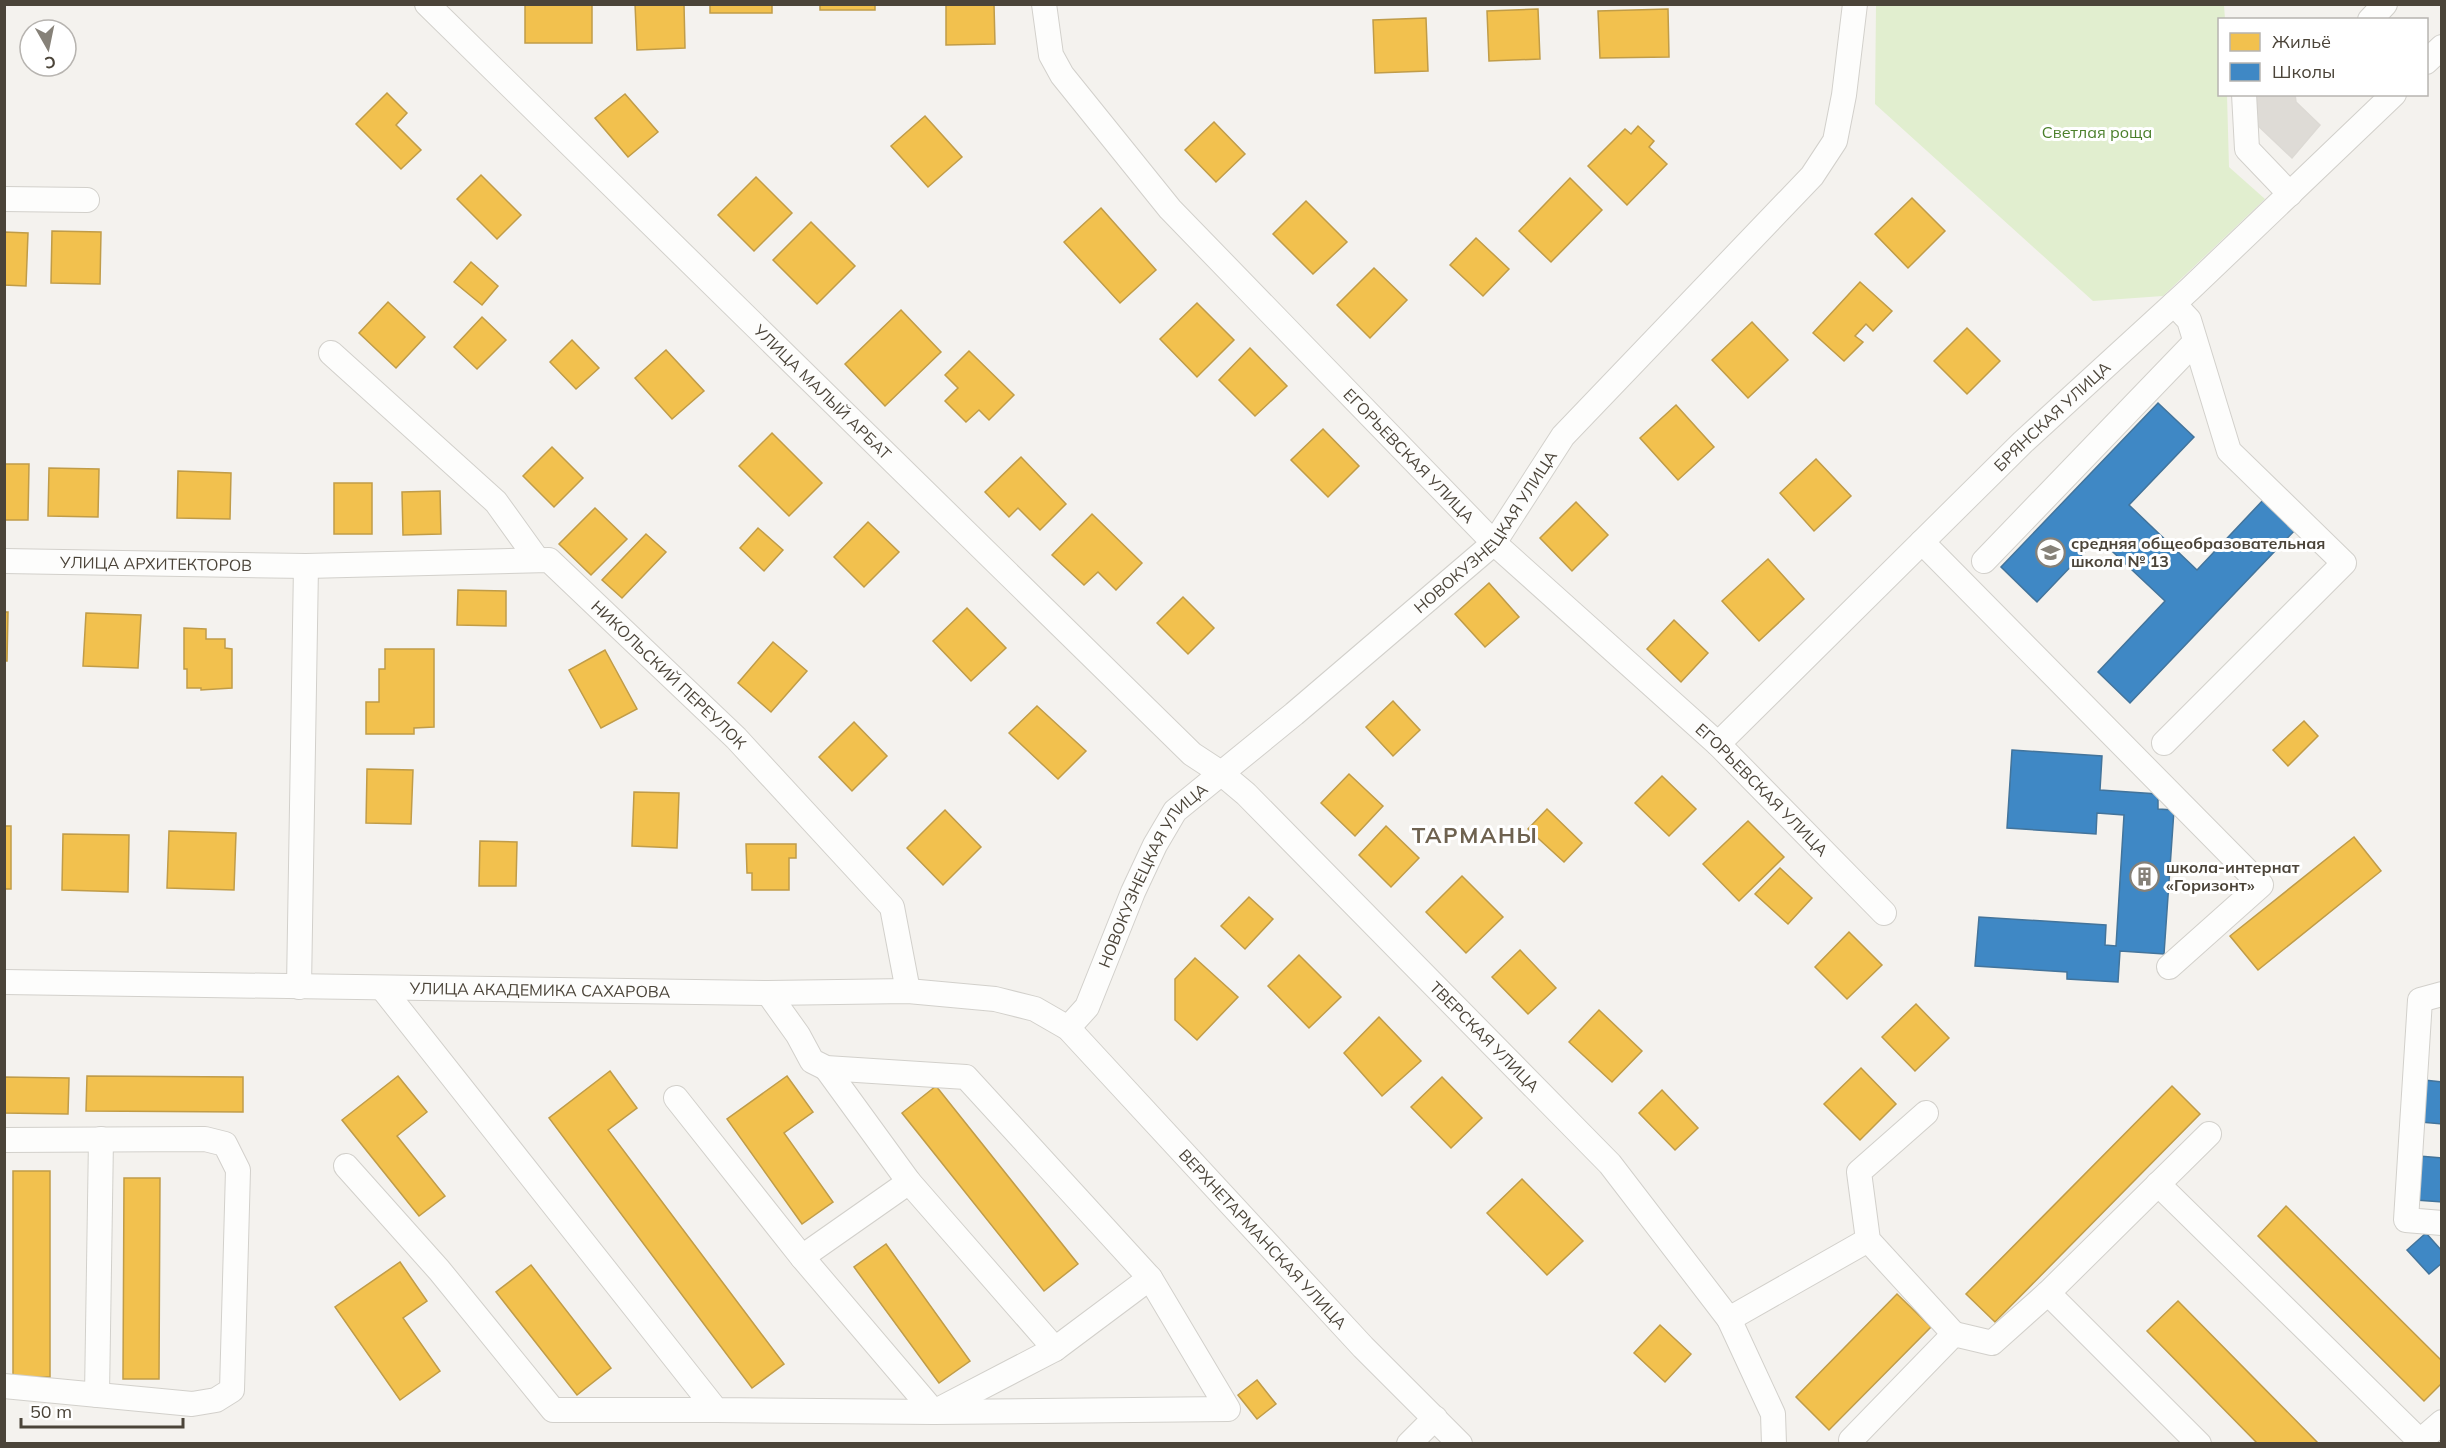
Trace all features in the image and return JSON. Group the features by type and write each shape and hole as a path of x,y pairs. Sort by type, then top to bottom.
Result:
{"street":[{"name":"УЛИЦА МАЛЫЙ АРБАТ","path":"427,4 1192,754 1221,773"},
{"name":"ЕГОРЬЕВСКАЯ УЛИЦА","path":"1044,4 1051,55 1062,75 1170,209 1494,543 1718,744 1884,913"},
{"name":"НОВОКУЗНЕЦКАЯ УЛИЦА","path":"1068,1028 1087,1007 1133,892 1175,811 1494,543 1563,436 1812,176 1835,141 1844,95 1855,4"},
{"path":"2372,18 2385,4"},
{"path":"2428,61 2442,47"},
{"path":"2244,96 2247,149 2290,194"},
{"name":"БРЯНСКАЯ УЛИЦА","path":"1718,744 2023,442 2174,304 2392,96"},
{"path":"4,199 87,200"},
{"path":"2164,743 2344,563 2229,452 2189,320 2174,304"},
{"path":"1984,561 2195,342"},
{"path":"331,353 496,502 537,559"},
{"path":"1922,542 2261,885 2169,968"},
{"name":"НИКОЛЬСКИЙ ПЕРЕУЛОК","path":"306,566 549,560 736,738 892,907 908,991"},
{"name":"УЛИЦА АРХИТЕКТОРОВ","path":"4,561 306,566"},
{"path":"299,987 306,566"},
{"name":"ТВЕРСКАЯ УЛИЦА","path":"1221,773 1246,794 1610,1164 1729,1319 1773,1414 1774,1443"},
{"name":"УЛИЦА АКАДЕМИКА САХАРОВА","path":"4,982 768,993 908,991 995,999 1035,1009 1068,1028"},
{"path":"383,989 716,1410"},
{"path":"346,1166 439,1270 553,1410 934,1412 1228,1409 1150,1278 966,1077 826,1068 812,1061 798,1035 768,993"},
{"path":"2442,994 2420,1000 2406,1220 2442,1223"},
{"name":"ВЕРХНЕТАРМАНСКАЯ УЛИЦА","path":"1068,1028 1363,1347 1460,1443"},
{"path":"826,1068 909,1182 1055,1349"},
{"path":"676,1098 802,1257 934,1412"},
{"path":"1926,1113 1859,1173 1868,1240 1954,1334 1992,1343 2048,1293 2209,1134"},
{"path":"97,1395 101,1139"},
{"path":"4,1140 205,1139 225,1144 238,1170 232,1390 216,1400 192,1404 4,1386"},
{"path":"802,1257 909,1182"},
{"path":"2158,1184 2420,1442 2442,1422"},
{"path":"1729,1319 1868,1240"},
{"path":"934,1412 1055,1349 1150,1278"},
{"path":"2048,1293 2199,1443"},
{"path":"1851,1440 1954,1334"},
{"path":"1409,1443 1435,1418"}],"green space":[{"name":"Светлая роща","path":"1876,5 2224,5 2225,18 2218,18 2218,96 2227,96 2229,167 2265,199 2163,296 2093,301 1875,104"}],"building: Жильё":[{"path":"525,4 592,4 592,43 525,43"},
{"path":"635,4 684,4 685,48 637,50"},
{"path":"710,4 772,4 772,13 710,13"},
{"path":"820,4 875,4 875,10 820,10"},
{"path":"946,4 994,4 995,44 946,45"},
{"path":"1538,9 1540,59 1489,61 1487,11"},
{"path":"1668,9 1669,57 1600,58 1598,11"},
{"path":"1426,18 1428,71 1375,73 1373,20"},
{"path":"387,93 407,113 396,125 421,150 401,169 356,124"},
{"path":"625,94 658,132 628,157 595,118"},
{"path":"925,116 962,157 928,187 891,146"},
{"path":"1214,122 1245,154 1216,182 1185,150"},
{"path":"1638,126 1654,141 1649,147 1667,164 1627,205 1588,166 1625,129 1631,134"},
{"path":"481,175 521,215 497,239 457,199"},
{"path":"756,177 792,213 754,251 718,215"},
{"path":"1570,178 1602,210 1551,262 1519,231"},
{"path":"1912,198 1945,231 1908,268 1875,234"},
{"path":"1306,201 1347,242 1313,274 1273,234"},
{"path":"1101,208 1156,270 1120,303 1064,242"},
{"path":"811,222 855,266 817,304 773,260"},
{"path":"52,231 101,232 100,284 51,283"},
{"path":"4,232 28,233 26,286 4,285"},
{"path":"1476,238 1509,269 1483,296 1450,265"},
{"path":"471,262 498,286 482,305 454,282"},
{"path":"1374,268 1407,300 1370,338 1337,305"},
{"path":"1860,282 1892,311 1873,331 1866,324 1855,336 1863,342 1844,361 1813,333"},
{"path":"388,302 425,337 396,368 359,333"},
{"path":"1197,303 1234,340 1197,377 1160,339"},
{"path":"901,310 941,352 885,406 845,364"},
{"path":"482,317 506,340 477,369 454,347"},
{"path":"1752,322 1788,360 1748,398 1712,360"},
{"path":"1967,328 2000,361 1967,394 1934,361"},
{"path":"572,340 599,368 576,389 550,362"},
{"path":"1250,348 1287,386 1255,416 1219,380"},
{"path":"666,350 704,391 672,419 635,378"},
{"path":"969,351 1014,395 989,420 979,410 966,422 945,401 958,388 945,375"},
{"path":"1676,405 1714,447 1678,480 1640,438"},
{"path":"1323,429 1359,466 1328,497 1291,460"},
{"path":"772,433 822,483 789,516 739,466"},
{"path":"552,447 583,478 554,507 523,476"},
{"path":"1021,457 1066,504 1040,530 1018,508 1009,517 985,492"},
{"path":"1816,459 1851,496 1814,531 1780,493"},
{"path":"4,464 29,464 28,520 4,520"},
{"path":"49,468 99,469 98,517 48,516"},
{"path":"178,471 231,473 230,519 177,518"},
{"path":"334,483 372,483 372,534 334,534"},
{"path":"440,491 441,534 403,535 402,492"},
{"path":"1576,502 1608,535 1572,571 1540,538"},
{"path":"595,508 627,539 591,575 559,544"},
{"path":"1092,514 1142,563 1116,590 1098,572 1084,585 1052,555"},
{"path":"868,522 899,552 864,587 834,557"},
{"path":"758,528 783,550 764,571 740,548"},
{"path":"646,534 666,552 622,598 602,580"},
{"path":"1768,559 1804,599 1759,641 1722,601"},
{"path":"1489,583 1519,617 1485,647 1455,614"},
{"path":"458,590 506,591 506,626 457,625"},
{"path":"1183,597 1214,628 1188,654 1157,623"},
{"path":"967,608 1006,648 971,681 933,641"},
{"path":"4,612 8,612 7,661 4,661"},
{"path":"86,613 141,615 138,668 83,666"},
{"path":"1674,620 1708,653 1681,682 1647,649"},
{"path":"184,628 206,629 206,639 225,639 225,648 232,649 232,688 201,690 201,688 187,688 187,669 184,669"},
{"path":"773,642 807,671 771,712 738,683"},
{"path":"385,649 434,649 434,727 414,728 414,734 366,734 366,702 379,702 379,669 385,669"},
{"path":"605,650 637,709 601,728 569,670"},
{"path":"1393,701 1420,730 1393,756 1366,727"},
{"path":"1037,706 1086,751 1058,779 1009,733"},
{"path":"2304,721 2318,736 2288,766 2273,750"},
{"path":"854,722 887,756 852,791 819,757"},
{"path":"367,769 413,770 411,824 366,823"},
{"path":"1349,774 1383,806 1355,836 1321,803"},
{"path":"1662,776 1696,809 1669,836 1635,803"},
{"path":"634,792 679,793 677,848 632,846"},
{"path":"1547,809 1582,843 1564,862 1528,829"},
{"path":"945,810 981,847 943,885 907,848"},
{"path":"1748,821 1784,857 1739,901 1703,864"},
{"path":"4,826 11,826 11,889 4,889"},
{"path":"1386,826 1419,858 1391,887 1359,855"},
{"path":"169,831 236,833 234,890 167,888"},
{"path":"63,834 129,835 128,892 62,890"},
{"path":"2354,837 2381,871 2258,970 2230,936"},
{"path":"480,841 517,842 516,886 479,886"},
{"path":"746,844 796,844 796,858 789,858 789,890 752,890 752,873 747,873"},
{"path":"1780,868 1812,898 1788,924 1755,894"},
{"path":"1462,876 1503,917 1466,953 1426,912"},
{"path":"1249,897 1273,919 1245,949 1221,926"},
{"path":"1849,932 1882,965 1847,999 1815,967"},
{"path":"1520,950 1556,988 1528,1014 1492,977"},
{"path":"1299,955 1341,997 1309,1028 1268,986"},
{"path":"1195,958 1238,997 1197,1040 1175,1020 1175,979"},
{"path":"1916,1004 1949,1038 1915,1071 1882,1037"},
{"path":"1599,1010 1642,1051 1612,1082 1569,1042"},
{"path":"1379,1017 1421,1061 1382,1096 1344,1053"},
{"path":"1861,1068 1896,1104 1860,1140 1824,1104"},
{"path":"610,1071 637,1108 608,1130 784,1364 752,1388 549,1118"},
{"path":"87,1076 243,1077 243,1112 86,1111"},
{"path":"398,1076 427,1112 397,1136 445,1196 419,1216 342,1120"},
{"path":"787,1076 813,1112 784,1133 833,1202 802,1224 727,1119"},
{"path":"4,1077 69,1078 68,1114 4,1113"},
{"path":"1442,1077 1482,1118 1451,1148 1411,1107"},
{"path":"936,1086 1078,1264 1044,1291 902,1113"},
{"path":"2172,1086 2200,1114 1995,1322 1966,1294"},
{"path":"1662,1090 1698,1128 1675,1150 1639,1113"},
{"path":"13,1171 50,1171 50,1377 13,1377"},
{"path":"124,1178 160,1178 159,1379 123,1379"},
{"path":"1522,1179 1583,1241 1547,1275 1487,1213"},
{"path":"2286,1206 2442,1361 2442,1383 2424,1401 2258,1236"},
{"path":"886,1244 970,1361 939,1383 854,1267"},
{"path":"400,1262 427,1301 403,1318 440,1371 400,1400 335,1307"},
{"path":"531,1265 611,1368 577,1395 496,1292"},
{"path":"1897,1294 1931,1327 1829,1430 1796,1397"},
{"path":"2178,1301 2319,1444 2258,1444 2147,1331"},
{"path":"1660,1325 1691,1354 1665,1382 1634,1353"},
{"path":"1257,1380 1276,1404 1257,1419 1238,1395"}],"building: Школы":[{"name":"средняя общеобразовательная школа № 13","path":"2158,403 2194,437 2129,505 2197,570 2265,498 2297,528 2130,703 2098,672 2165,601 2098,538 2037,602 2001,567"},
{"name":"школа-интернат «Горизонт»","path":"2012,750 2102,756 2100,790 2158,794 2158,809 2174,810 2164,954 2120,951 2118,982 2067,979 2067,972 1975,966 1979,917 2106,925 2105,945 2116,946 2124,815 2097,813 2096,834 2007,828"},
{"path":"2424,1080 2442,1082 2442,1124 2421,1122"},
{"path":"2419,1156 2442,1158 2442,1202 2416,1200"},
{"path":"2426,1233 2442,1251 2442,1263 2429,1274 2407,1250"}],"building: Прочее":[{"path":"2252,96 2295,96 2296,102 2320,125 2292,158 2255,123"}],"place":[{"name":"средняя общеобразовательная школа № 13","path":"2050,552"},
{"name":"школа-интернат «Горизонт»","path":"2145,876"}],"district":[{"name":"ТАРМАНЫ","path":"1475,835"}]}
